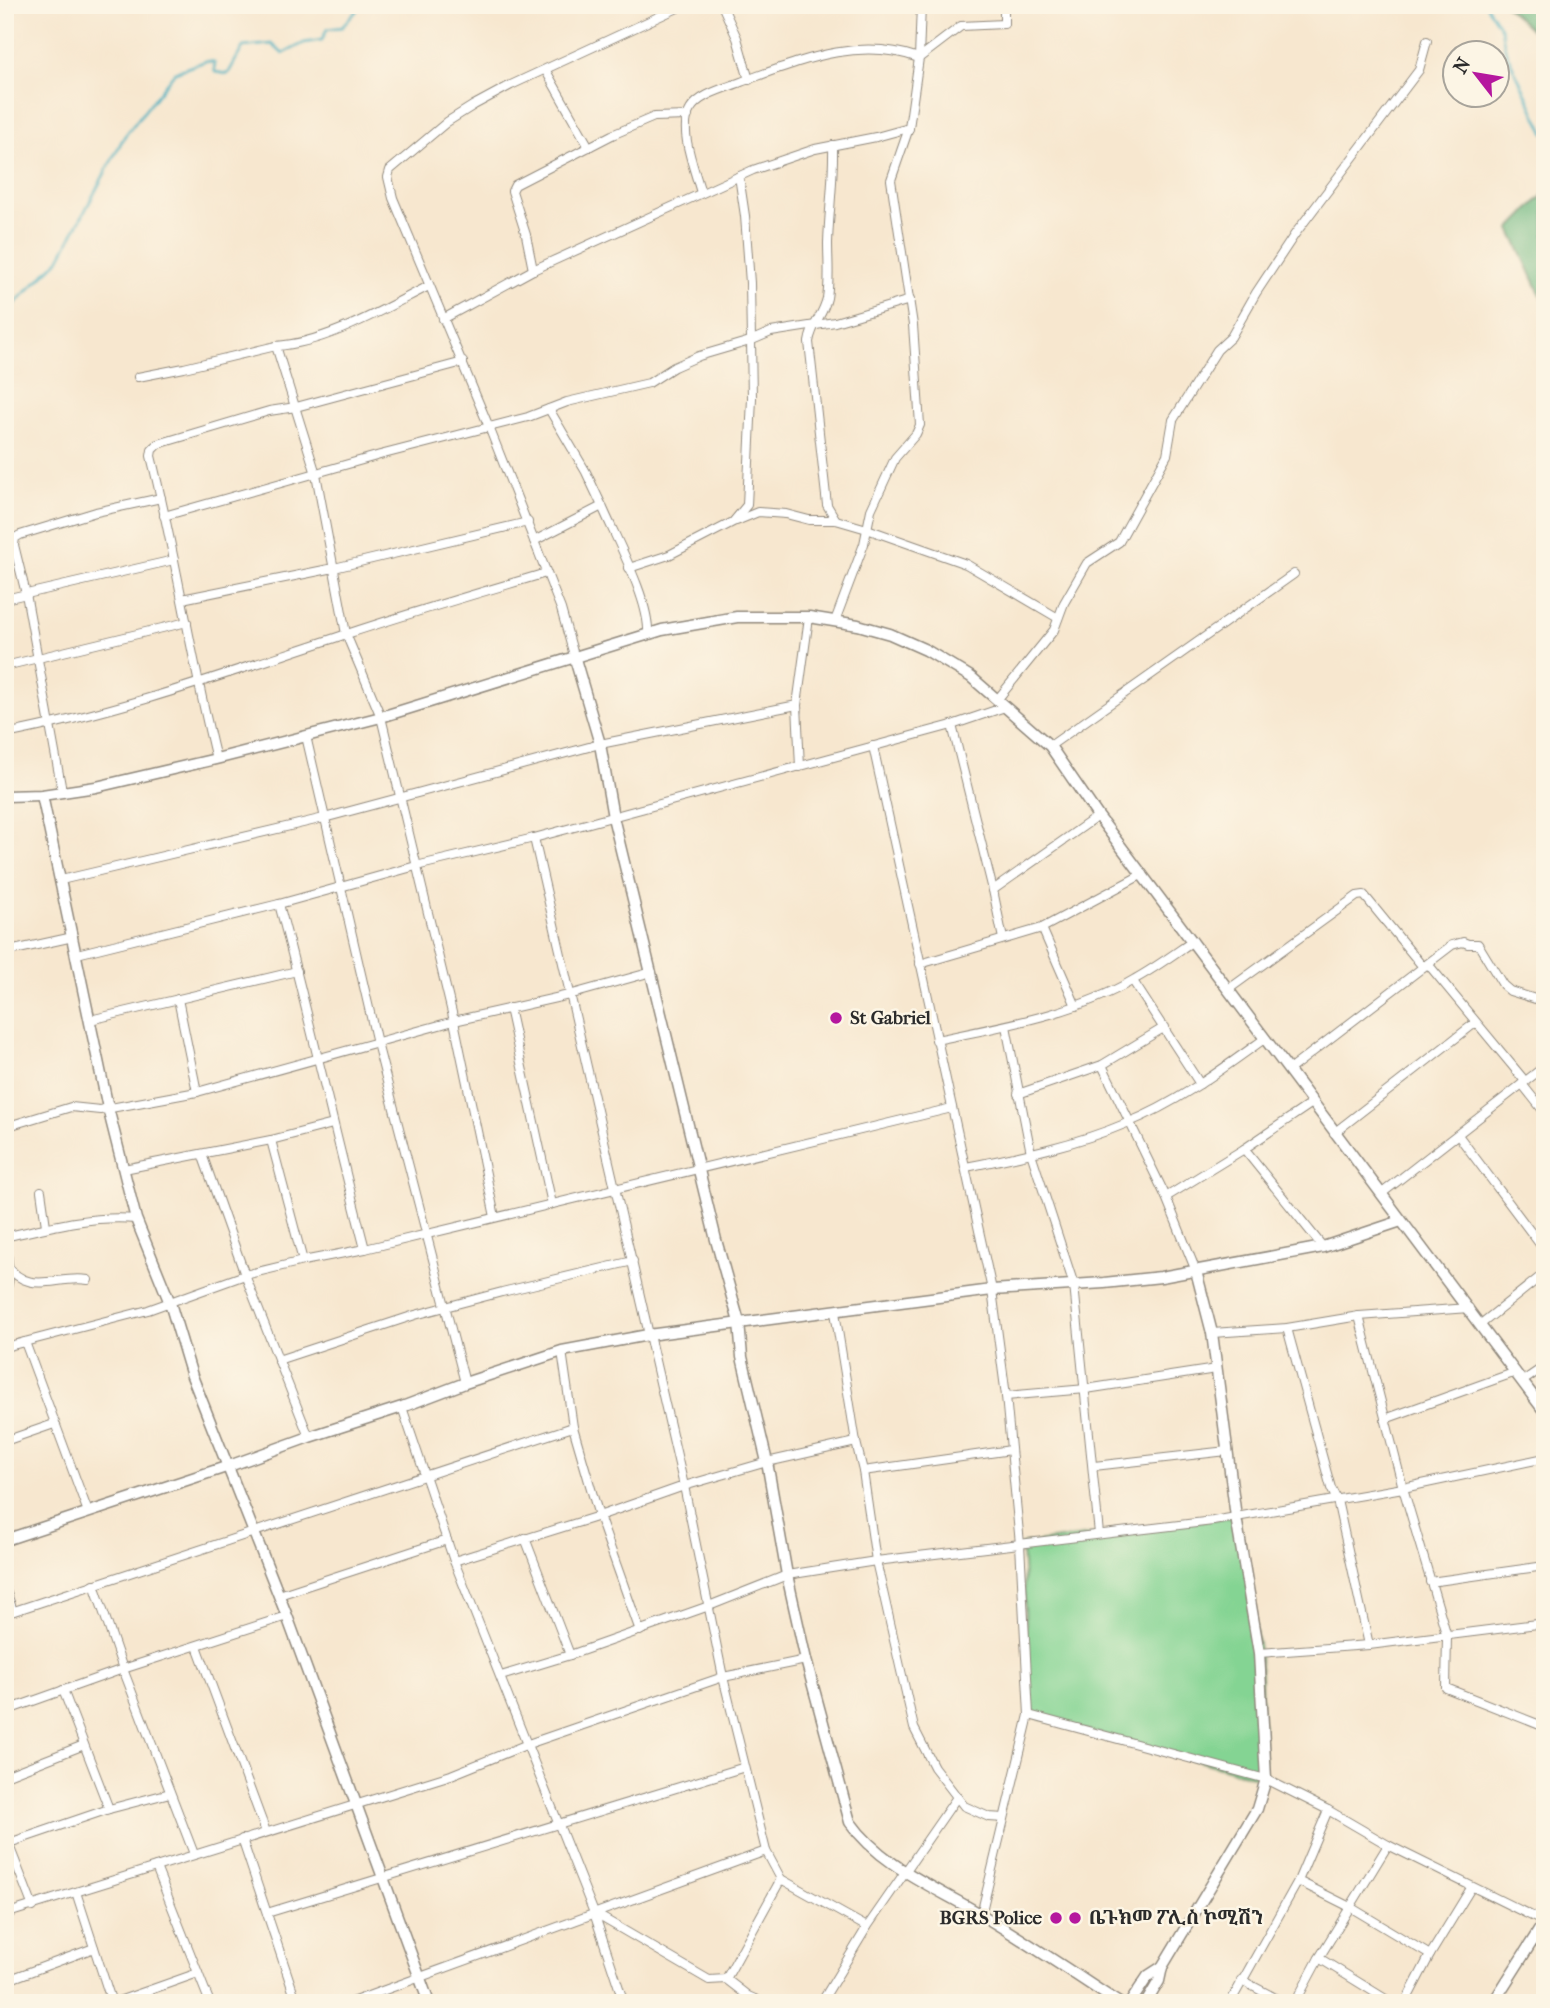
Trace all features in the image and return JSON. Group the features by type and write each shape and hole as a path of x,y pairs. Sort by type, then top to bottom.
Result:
{"street":[{"path":"684,5 511,85 447,122 390,170 388,177 393,198 463,362 561,610 600,744 613,817 738,1322 742,1357 767,1462 787,1575 806,1660 850,1822 861,1838 906,1872 981,1914 1119,2003"},
{"path":"722,5 737,38 749,80"},
{"path":"835,621 864,544 871,510 895,458 916,434 920,425 910,300 891,180 909,128 919,58 922,5"},
{"path":"919,58 961,26 1004,24 1004,5"},
{"path":"76,954 279,904 800,767 952,725 1001,703 1054,630 1063,603 1087,563 1119,542 1167,455 1173,420 1217,350 1231,337 1295,234 1419,70 1427,41"},
{"path":"701,193 684,127 690,108 710,93 797,61 835,52 895,50 919,58"},
{"path":"546,71 589,147"},
{"path":"533,270 526,235 512,191 515,185 654,117 688,116"},
{"path":"443,318 533,270 596,244 739,176 816,149 876,138 909,128"},
{"path":"833,145 834,180 828,240 827,295 822,315 811,327 808,342 827,505 836,520"},
{"path":"733,522 747,505 752,398 750,283 739,176"},
{"path":"138,377 336,330 429,286"},
{"path":"164,516 380,454 489,427 567,402 649,383 674,367 699,356 771,332 811,327 910,300"},
{"path":"276,346 316,474 346,634 381,717 453,1021 495,1217"},
{"path":"216,759 197,685 187,622 151,456 152,450 158,444 268,411 296,407 463,362"},
{"path":"550,409 602,506 649,622 648,634"},
{"path":"62,791 39,658 14,545 15,538 96,512 162,498"},
{"path":"534,541 602,506"},
{"path":"629,568 669,555 758,512 786,514 809,520 836,520 966,564 1058,618"},
{"path":"182,599 334,568 528,522"},
{"path":"5,599 174,560"},
{"path":"5,734 51,725 197,685 346,634 546,573"},
{"path":"1050,746 1294,574"},
{"path":"5,796 96,787 216,759 381,717 662,630 737,617 808,617 890,634 926,650 971,677 1050,746 1098,816 1311,1103 1469,1308 1545,1412"},
{"path":"800,767 797,705 808,617"},
{"path":"5,666 187,622"},
{"path":"61,880 324,818 600,744 797,705"},
{"path":"952,725 1003,939"},
{"path":"306,736 377,1043 465,1383"},
{"path":"873,746 992,1290 1006,1396 1020,1544 1029,1714 981,1914"},
{"path":"42,794 108,1108 136,1219 170,1303 192,1376 287,1616 429,2003"},
{"path":"993,890 1098,816"},
{"path":"534,838 684,1486 723,1677 766,1851 781,1879 867,1927"},
{"path":"920,964 1042,928 1143,874"},
{"path":"1229,989 1357,896 1364,895 1475,1023 1545,1113"},
{"path":"279,904 320,1058 333,1124 365,1249"},
{"path":"1042,928 1076,1006"},
{"path":"5,952 73,937"},
{"path":"936,1040 1006,1026 1076,1006 1133,981 1193,941"},
{"path":"1289,1070 1457,943 1478,944 1503,985 1510,991 1545,1002"},
{"path":"90,1020 297,971"},
{"path":"5,1127 71,1107 100,1110 197,1092 453,1021 569,995 652,972"},
{"path":"1133,981 1200,1084"},
{"path":"178,999 197,1092"},
{"path":"509,1008 552,1204"},
{"path":"1334,1133 1475,1023"},
{"path":"1006,1026 1031,1153 1074,1285 1099,1534"},
{"path":"1018,1094 1102,1065 1165,1027"},
{"path":"966,1167 1069,1144 1129,1122 1200,1084 1264,1039"},
{"path":"1102,1065 1166,1197 1196,1271 1212,1332 1236,1517 1259,1653 1266,1779 1257,1809 1161,1967 1159,1981 1146,2003"},
{"path":"1381,1194 1545,1066"},
{"path":"1166,1197 1244,1149 1311,1103"},
{"path":"5,1347 170,1303 245,1275 365,1249 952,1108"},
{"path":"124,1169 271,1140 333,1124"},
{"path":"1458,1135 1545,1251"},
{"path":"271,1140 303,1261"},
{"path":"1244,1149 1323,1247"},
{"path":"202,1154 245,1275 309,1437"},
{"path":"41,1192 46,1226"},
{"path":"5,1292 9,1276 6,1237 46,1226 121,1217 136,1219"},
{"path":"5,1540 402,1408 465,1383 562,1351 738,1322 835,1312 992,1290 1161,1277 1323,1247 1401,1221"},
{"path":"278,1360 415,1315 633,1261"},
{"path":"6,1264 23,1281 34,1283 88,1280"},
{"path":"1481,1324 1545,1273"},
{"path":"1212,1332 1287,1328 1359,1316 1469,1308"},
{"path":"835,1312 876,1562 914,1728 934,1767 964,1806 989,1816 1004,1818"},
{"path":"1359,1316 1403,1488 1447,1636 1447,1688 1545,1727"},
{"path":"1287,1328 1331,1489 1337,1500 1369,1645"},
{"path":"24,1342 88,1512"},
{"path":"562,1351 573,1427 599,1516 640,1630"},
{"path":"1385,1419 1545,1366"},
{"path":"1006,1396 1086,1389 1216,1369"},
{"path":"402,1408 454,1561 559,1822 594,1913 624,2003"},
{"path":"5,1441 54,1424"},
{"path":"5,1588 9,1612 573,1427"},
{"path":"454,1561 599,1516 684,1486 767,1462 856,1442"},
{"path":"863,1471 1011,1450"},
{"path":"1094,1466 1227,1451"},
{"path":"501,1675 570,1655 709,1606 787,1575 1236,1517 1403,1488 1545,1458"},
{"path":"525,1538 570,1655"},
{"path":"279,1595 447,1540"},
{"path":"1430,1582 1545,1566"},
{"path":"94,1584 123,1669 194,1854"},
{"path":"5,1711 123,1669 287,1616"},
{"path":"1259,1653 1369,1645 1545,1623"},
{"path":"197,1646 266,1832"},
{"path":"5,1914 452,1775 528,1744 723,1677 806,1660"},
{"path":"63,1690 109,1809"},
{"path":"1029,1714 1266,1779 1471,1888 1544,1922 1498,2001"},
{"path":"5,1776 84,1745"},
{"path":"267,1913 745,1767"},
{"path":"33,1907 7,1839 170,1793"},
{"path":"821,2003 867,1927 957,1797"},
{"path":"1230,2003 1298,1881 1328,1810"},
{"path":"242,1839 297,2003"},
{"path":"1295,2003 1319,1958 1388,1845"},
{"path":"349,2003 766,1851"},
{"path":"156,1867 210,2003"},
{"path":"594,1913 709,1980 721,1981 726,1979 781,1879"},
{"path":"1298,1881 1430,1955"},
{"path":"1405,2003 1430,1955 1471,1888"},
{"path":"76,1892 113,2003 198,1973"},
{"path":"5,1981 94,1948"},
{"path":"1319,1958 1392,2003"},
{"path":"1130,2003 1148,1976 1161,1967"},
{"path":"726,1979 746,1999 764,2003"},
{"path":"1241,1980 1285,2003"}],"green space":[{"path":"1505,5 1545,5 1545,43"},
{"path":"1545,193 1545,304 1510,229"},
{"path":"1237,1516 1260,1658 1264,1779 1030,1715 1022,1544"}],"waterway":[{"path":"5,313 59,260 124,137 175,72 206,61 214,62 215,72 228,74 243,47 272,44 283,54 304,43 322,40 327,29 342,27 362,5"},
{"path":"1486,5 1501,29 1506,52 1545,134"}],"place":[{"name":"St Gabriel","path":"836,1018"},
{"name":"BGRS Police","path":"1056,1918"},
{"name":"ቤጉክመ ፖሊስ ኮሚሽን","path":"1075,1918"}]}
